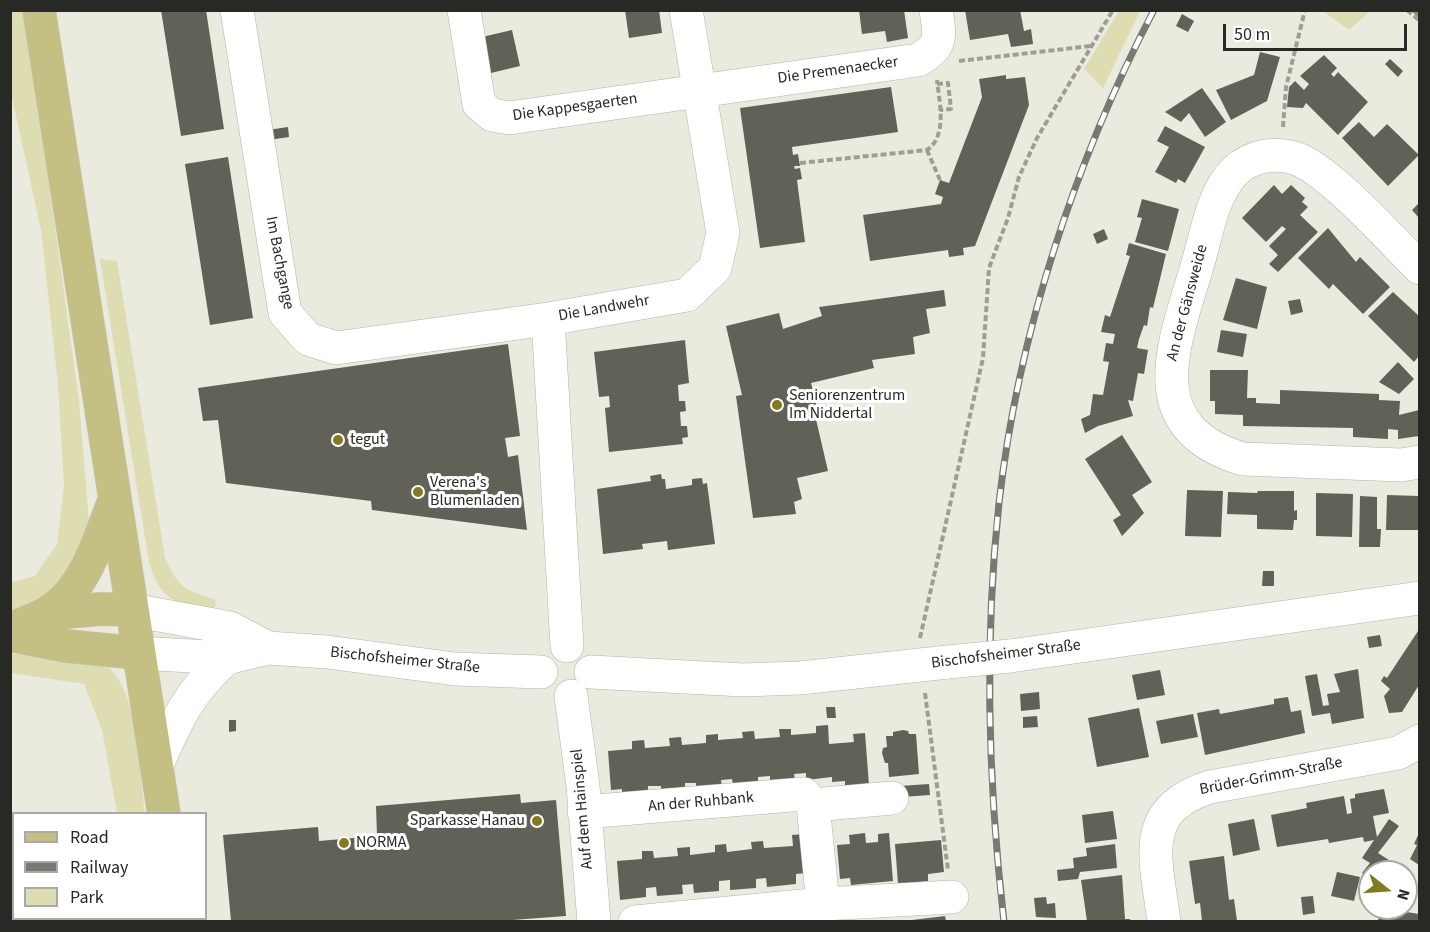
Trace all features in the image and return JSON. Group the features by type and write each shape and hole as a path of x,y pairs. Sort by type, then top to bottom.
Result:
{"main road":[{"path":"39,10 164,812"},
{"path":"10,628 45,614 64,600 76,586 87,568 115,499"},
{"path":"45,614 101,609 132,610"},
{"path":"10,635 66,646 138,652"}],"street":[{"name":"Im Bachgange","path":"237,10 285,313 308,339 336,348 548,319"},
{"name":"Die Kappesgaerten","path":"464,10 478,104 492,115 508,118 698,91"},
{"name":"Die Landwehr","path":"567,646 548,319 687,295 715,268 723,233 686,10"},
{"name":"Die Premenaecker","path":"698,91 918,60 934,51 940,35 936,10"},
{"name":"An der Gänsweide","path":"1419,268 1323,174 1305,161 1281,155 1260,157 1242,165 1225,183 1218,197 1170,365 1170,384 1181,418 1206,444 1224,454 1243,459 1401,465 1419,462"},
{"name":"Bischofsheimer Straße","path":"581,684 800,678 1010,656 1419,598"},
{"path":"132,610 230,628 268,648"},
{"path":"567,646 585,655 581,684 557,694 549,689 541,672 548,654 567,646"},
{"name":"Bischofsheimer Straße","path":"268,648 327,652 455,669 541,672"},
{"path":"138,652 227,658 268,648"},
{"path":"157,765 175,722 203,679 227,658"},
{"name":"Auf dem Hainspiel","path":"581,684 584,812 594,921"},
{"name":"Brüder-Grimm-Straße","path":"1164,921 1157,838 1164,816 1183,797 1210,787 1398,753 1419,741"},
{"name":"An der Ruhbank","path":"584,812 804,794 813,805 892,798"},
{"path":"813,805 823,904"},
{"path":"635,921 784,915 823,904 952,897"}],"path":[{"path":"952,897 934,664 920,636 983,358 989,268 1008,218 1019,177 1037,138 1113,10"},
{"path":"1407,10 1419,21"},
{"path":"1281,155 1286,87 1304,12"},
{"path":"958,61 1092,46"},
{"path":"800,163 927,150 932,147 940,128 937,84 948,83 951,109 940,110"},
{"path":"927,150 940,180"}],"green space":[{"path":"25,10 79,401 90,534 49,598 11,611 11,583 35,576 57,544 64,486 58,385 41,230 11,93 11,11"},
{"path":"1119,11 1140,11 1103,88 1084,69"},
{"path":"1323,11 1370,11 1349,30"},
{"path":"100,259 117,261 165,558 175,577 184,587 216,600 214,614 172,599 153,575"},
{"path":"11,654 88,658 112,670 122,685 130,705 139,752 145,812 117,812 102,730 84,684 11,673"}],"building":[{"path":"161,10 206,10 224,129 181,136"},
{"path":"625,10 659,10 662,33 629,38"},
{"path":"859,10 904,10 908,38 887,42 885,31 862,34"},
{"path":"965,10 1020,10 1024,31 1031,29 1033,44 1011,47 1008,34 970,40"},
{"path":"1182,14 1194,21 1188,32 1176,26"},
{"path":"512,30 520,66 491,73 482,37"},
{"path":"1260,52 1280,57 1267,101 1231,120 1216,90 1254,75"},
{"path":"1324,55 1337,68 1331,74 1334,77 1338,72 1368,102 1338,135 1306,103 1303,108 1287,107 1289,87 1295,81 1304,90 1309,84 1300,76"},
{"path":"1390,59 1403,71 1398,77 1385,64"},
{"path":"1006,75 1006,79 1025,77 1029,105 975,246 963,248 964,255 949,257 948,250 870,261 863,215 941,204 943,197 935,194 940,180 949,183 982,97 979,79"},
{"path":"891,87 898,132 792,147 793,155 798,154 800,166 794,166 795,169 800,168 802,179 797,180 805,242 760,248 740,108"},
{"path":"1202,88 1226,122 1205,137 1189,113 1181,122 1165,112"},
{"path":"1359,122 1374,137 1387,124 1419,155 1388,186 1342,138"},
{"path":"1165,126 1205,147 1185,183 1178,179 1176,183 1155,172 1169,147 1157,141"},
{"path":"288,127 289,137 269,140 268,130"},
{"path":"228,157 253,318 210,325 185,164"},
{"path":"1274,185 1282,194 1291,185 1305,198 1302,202 1308,207 1300,215 1318,232 1278,272 1269,264 1278,255 1269,246 1286,229 1282,226 1266,242 1242,218"},
{"path":"1142,199 1179,209 1168,251 1135,242 1142,218 1137,217"},
{"path":"1419,203 1419,218 1412,210"},
{"path":"1328,228 1356,262 1360,257 1390,287 1363,314 1333,284 1329,289 1298,258"},
{"path":"1104,229 1108,239 1097,244 1093,234"},
{"path":"1129,243 1166,254 1153,308 1150,307 1147,326 1144,325 1137,348 1148,350 1144,374 1138,373 1133,401 1128,400 1133,416 1098,426 1085,433 1081,419 1090,415 1093,394 1103,395 1109,362 1103,361 1106,343 1113,344 1115,334 1101,332 1105,315 1110,317 1130,256 1126,255"},
{"path":"1236,278 1267,287 1257,329 1223,320"},
{"name":"Seniorenzentrum Im Niddertal","path":"944,290 946,306 926,309 930,333 913,337 915,354 872,360 874,368 811,383 819,415 815,415 828,471 797,478 802,499 794,502 796,514 753,518 736,396 742,395 726,326 779,313 783,329 822,316 819,307"},
{"path":"1393,292 1419,316 1419,356 1414,362 1368,316"},
{"path":"1300,299 1303,312 1291,315 1288,301"},
{"path":"1221,330 1247,334 1243,357 1217,352"},
{"path":"685,340 689,383 678,385 679,401 685,401 686,411 680,412 681,426 687,426 688,437 682,438 683,444 609,452 605,408 610,407 609,396 599,397 594,352"},
{"path":"508,344 520,436 505,438 508,457 518,455 527,530 372,510 371,501 226,483 218,420 203,421 198,388"},
{"path":"1398,362 1414,379 1399,394 1379,382"},
{"path":"1210,370 1248,370 1247,398 1256,398 1256,403 1280,404 1280,390 1379,394 1379,400 1400,401 1399,415 1419,410 1419,436 1398,439 1398,430 1388,429 1388,439 1353,437 1353,428 1243,426 1243,415 1215,414 1215,401 1210,401"},
{"path":"1122,435 1152,482 1132,495 1144,513 1122,536 1113,520 1121,515 1085,459"},
{"path":"661,474 662,479 665,479 666,489 692,485 692,479 702,478 703,484 707,483 715,544 668,550 667,541 642,544 643,549 603,554 597,489 651,481 650,476"},
{"path":"1187,490 1223,491 1221,537 1185,536"},
{"path":"1258,491 1294,491 1294,511 1297,510 1297,520 1294,520 1293,530 1257,529 1257,515 1227,514 1228,492 1257,493"},
{"path":"1316,493 1353,494 1352,537 1316,536"},
{"path":"1387,495 1419,496 1419,530 1386,530"},
{"path":"1360,496 1377,497 1377,529 1381,529 1380,547 1359,547"},
{"path":"1263,571 1274,571 1274,586 1262,586"},
{"path":"1418,631 1419,685 1402,712 1389,713 1384,696 1390,689 1381,681 1384,676 1387,678"},
{"path":"1380,635 1382,646 1369,648 1367,637"},
{"path":"1358,669 1364,718 1332,724 1330,713 1312,716 1305,676 1317,674 1323,706 1329,705 1327,694 1340,692 1334,674"},
{"path":"1160,670 1165,695 1137,700 1132,675"},
{"path":"1039,692 1040,709 1021,711 1020,694"},
{"path":"1288,697 1291,712 1301,710 1305,733 1205,755 1197,713 1219,709 1220,714 1274,704 1274,699"},
{"path":"826,707 835,707 836,718 827,718"},
{"path":"1139,708 1149,757 1097,767 1088,718"},
{"path":"1193,714 1198,737 1161,744 1156,721"},
{"path":"1037,716 1038,727 1023,728 1023,717"},
{"path":"229,720 236,720 236,731 229,732"},
{"path":"828,725 829,744 854,742 853,734 865,733 869,785 845,786 845,781 832,782 832,777 806,780 806,773 794,774 795,780 770,782 770,776 758,777 758,782 733,785 732,779 721,780 722,786 696,788 696,783 685,783 685,789 661,791 661,786 648,786 648,793 622,795 622,789 611,790 608,751 632,749 632,741 644,740 645,748 670,746 669,738 681,737 682,745 706,743 706,735 718,734 718,740 743,738 742,732 754,731 755,739 780,737 779,729 791,729 791,735 816,733 816,726"},
{"path":"908,731 909,734 916,734 919,774 889,777 888,763 885,763 882,753 883,748 887,747 886,736 893,736 893,732"},
{"path":"929,784 930,795 901,797 900,786"},
{"path":"1384,789 1389,813 1373,816 1377,837 1389,819 1399,826 1378,853 1389,860 1362,858 1374,840 1364,842 1363,837 1329,843 1328,839 1277,847 1271,815 1307,808 1306,803 1344,796 1347,814 1352,813 1350,799 1355,798 1355,794"},
{"path":"520,794 521,803 556,800 566,916 499,921 231,921 223,835 318,827 319,841 377,836 376,806"},
{"path":"1113,811 1117,839 1085,843 1082,815"},
{"path":"1254,819 1260,850 1233,856 1228,824"},
{"path":"865,833 866,843 878,842 878,834 889,833 893,881 851,885 850,878 840,879 837,845 850,844 849,835"},
{"path":"1419,833 1419,865 1418,860 1410,859 1417,845 1414,844"},
{"path":"804,834 807,873 796,874 796,884 767,887 766,878 756,879 756,888 730,890 730,880 719,881 719,891 694,893 693,884 682,885 683,894 657,896 656,887 646,888 646,897 620,900 617,861 642,859 642,851 653,851 654,858 678,856 677,848 690,847 690,855 715,852 715,845 726,844 727,852 752,849 751,842 763,841 764,848 793,846 792,835"},
{"path":"941,840 944,872 928,874 928,881 898,884 895,844"},
{"path":"1115,844 1117,868 1080,872 1078,879 1058,881 1057,870 1074,868 1073,858 1087,856 1086,848"},
{"path":"1224,856 1229,900 1234,899 1237,921 1202,921 1200,903 1195,904 1189,861"},
{"path":"1337,872 1358,877 1354,901 1331,896"},
{"path":"1122,875 1125,919 1131,921 1087,921 1081,880"},
{"path":"1313,896 1315,913 1303,915 1301,897"},
{"path":"1046,897 1047,904 1055,903 1056,918 1036,917 1034,898"},
{"path":"1419,914 1418,921 1378,921 1418,920"},
{"path":"945,916 946,921 912,920"}],"waterway":[{"path":"1416,10 1420,14"}],"railway":[{"path":"1004,922 991,765 990,660 994,555 1008,439 1020,376 1036,313 1075,188 1125,68 1154,10"}],"place":[{"name":"Seniorenzentrum Im Niddertal","path":"777,405"},
{"name":"tegut","path":"338,440"},
{"name":"Verena's Blumenladen","path":"418,492"},
{"name":"Sparkasse Hanau","path":"537,821"},
{"name":"NORMA","path":"344,843"}]}
